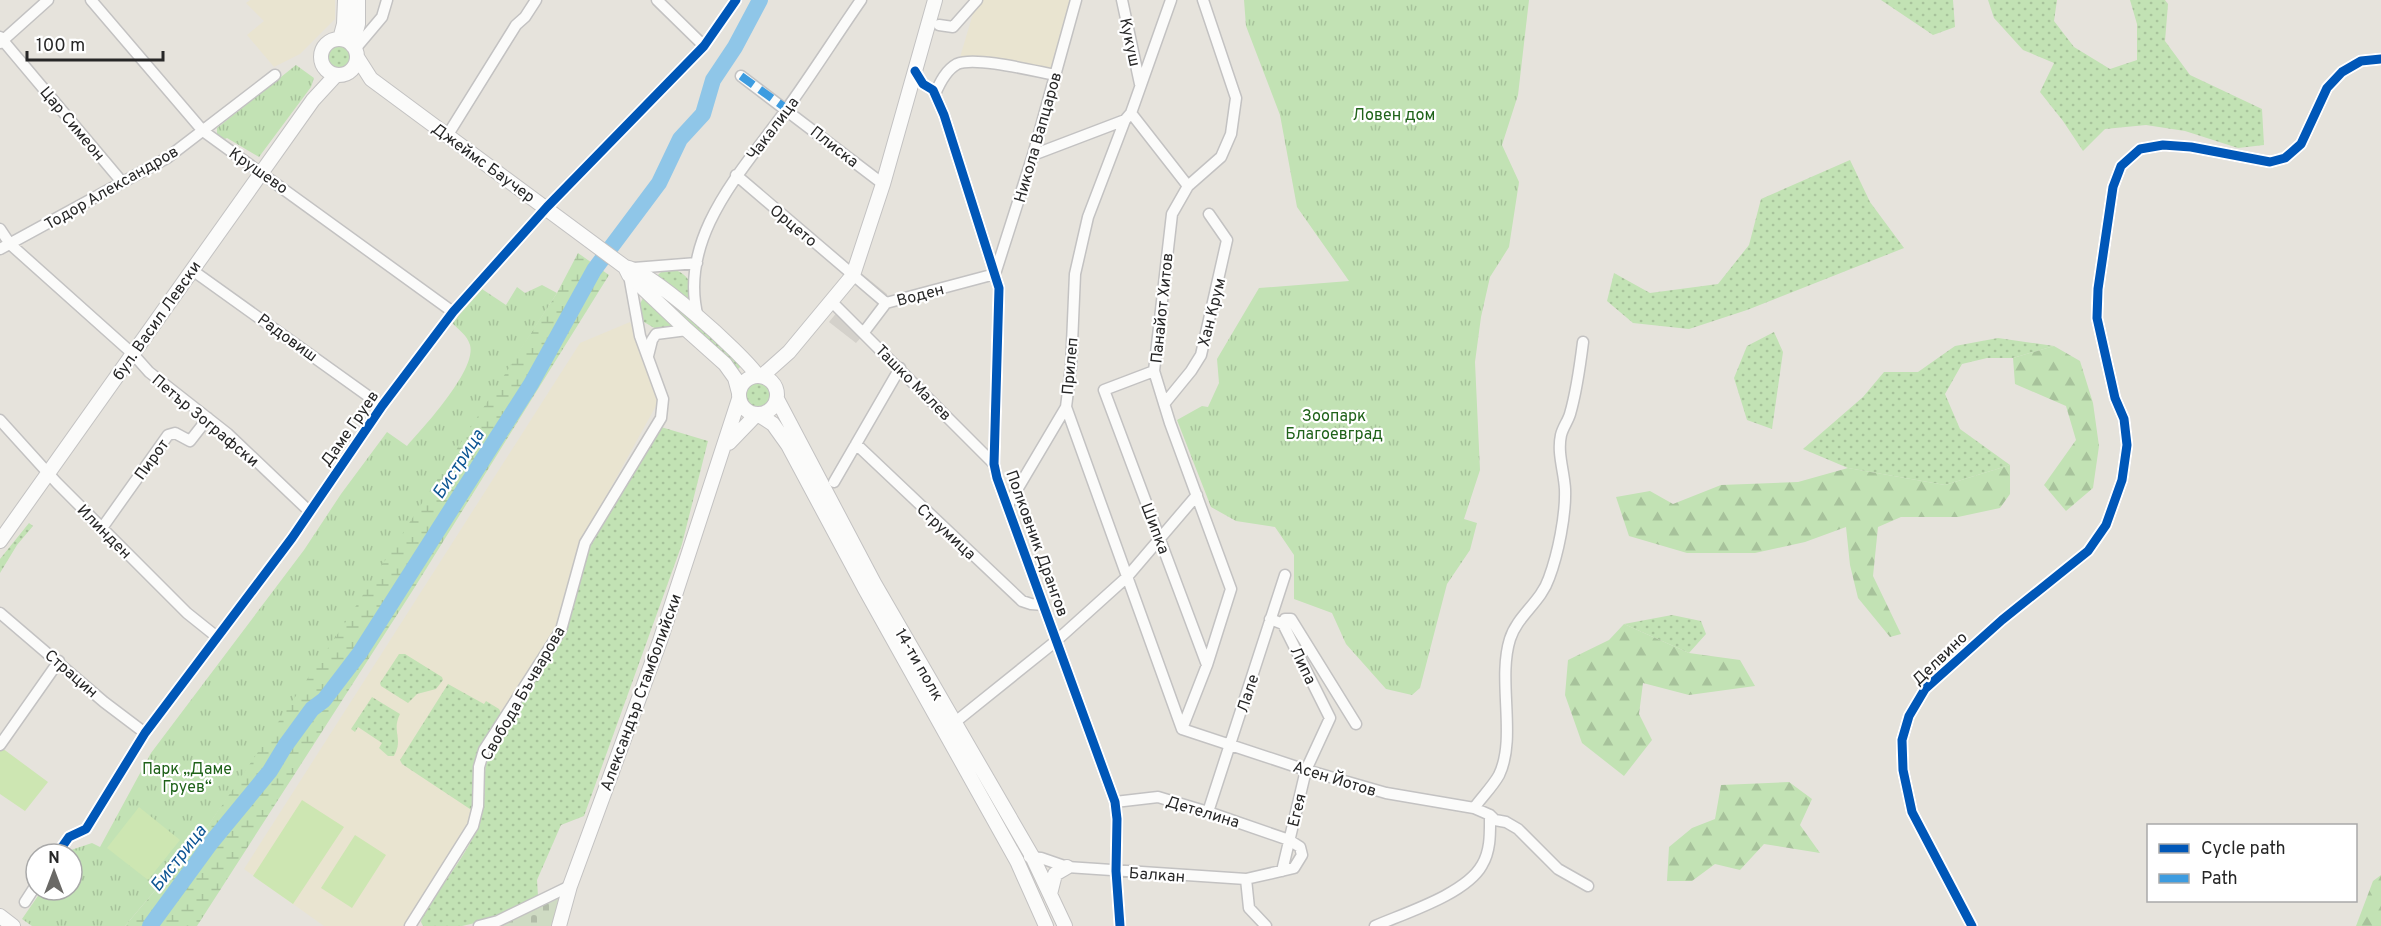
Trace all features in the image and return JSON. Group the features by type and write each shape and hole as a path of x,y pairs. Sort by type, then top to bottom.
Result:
{"street":[{"path":"1,40 48,0"},
{"name":"Крушево","path":"92,0 203,131 262,171 453,312"},
{"path":"341,74 354,67 344,24 345,0"},
{"path":"351,48 358,24 358,0"},
{"path":"351,48 375,27 382,16 387,0"},
{"path":"447,136 516,25 525,17 536,0"},
{"path":"657,0 704,46"},
{"name":"Даме Груев","path":"65,842 69,837 87,829 145,733 292,538 382,406 453,312 546,207 704,46 736,0"},
{"name":"Чакалица","path":"698,318 695,291 697,263 705,233 736,176 787,109 861,0"},
{"path":"789,352 770,411 758,415 745,410 739,396 746,381 760,376 789,352 853,275 883,184 935,0"},
{"path":"939,25 953,27 977,0"},
{"name":"Никола Вапцаров","path":"995,274 1033,155 1076,0"},
{"name":"Кукуш","path":"1122,0 1140,84"},
{"name":"Прилеп","path":"1171,0 1088,217 1075,274 1071,367 1066,407 1182,729"},
{"name":"Панайот Хитов","path":"1182,729 1207,665 1231,589 1154,371 1172,214 1188,186 1221,157 1231,134 1236,98 1203,0"},
{"name":"Цар Симеон","path":"1,40 122,182"},
{"path":"334,40 351,48 371,79 341,74 324,67 321,56 325,46 334,40"},
{"name":"Делвино","path":"1972,926 1912,812 1903,770 1902,740 1909,716 1925,689 2002,620 2088,551 2106,525 2122,480 2127,445 2124,419 2115,398 2097,318 2101,260 2113,187 2121,166 2140,149 2163,145 2191,147 2270,162 2285,158 2301,144 2327,88 2342,72 2361,61 2381,59"},
{"path":"935,94 943,76 958,64 977,61 1055,75"},
{"name":"бул. Васил Левски","path":"313,100 324,67"},
{"name":"Полковник Дрангов","path":"915,71 923,84 930,87 935,94 944,115 995,274 999,306 994,464 1115,801 1118,819 1116,871 1120,926"},
{"name":"бул. Васил Левски","path":"0,541 313,100 341,74"},
{"name":"Тодор Александров","path":"5,247 167,158 275,75"},
{"name":"Плиска","path":"741,76 883,184"},
{"name":"Джеймс Баучер","path":"371,79 647,284 698,318 760,376"},
{"path":"1033,155 1128,117 1188,186"},
{"name":"Орцето","path":"736,176 853,275"},
{"name":"Хан Крум","path":"1164,404 1191,371 1200,355 1215,296 1227,240 1209,214"},
{"name":"Петър Зографски","path":"0,229 5,247 133,354 149,372 208,418 309,511"},
{"path":"629,270 697,263"},
{"path":"670,265 647,284 636,317 649,331 660,333 687,330"},
{"path":"670,265 690,274 695,291"},
{"name":"Радовиш","path":"192,270 382,406"},
{"name":"Свобода Бъчварова","path":"410,926 473,826 478,806 479,767 484,750 561,630 585,543 660,418 663,399 636,317 629,270"},
{"name":"Воден","path":"853,275 885,303 995,274"},
{"name":"Джеймс Баучер","path":"647,284 687,330 731,371 739,396"},
{"name":"Ташко Малев","path":"831,302 864,332 994,464"},
{"path":"864,332 885,303"},
{"path":"648,359 651,340 660,333"},
{"path":"1474,808 1499,774 1506,748 1505,673 1510,638 1543,592 1550,578 1565,503 1561,435 1570,415 1580,373 1583,342"},
{"path":"834,482 900,368"},
{"name":"Шипка","path":"1154,371 1104,390 1207,665"},
{"path":"760,376 770,379 777,394"},
{"name":"14-ти полк","path":"777,394 874,583 1032,856 1065,926"},
{"name":"Александър Стамболийски","path":"559,926 570,885 660,641 739,396"},
{"path":"1008,505 1066,407"},
{"name":"Александър Стамболийски","path":"719,457 735,435 758,415"},
{"name":"14-ти полк","path":"758,415 773,424 788,445 865,589 1017,861 1046,926"},
{"name":"Пирот","path":"102,528 168,435 175,433 190,441 208,418"},
{"name":"Илинден","path":"0,420 48,474 187,613 217,637"},
{"name":"Струмица","path":"856,444 1022,601 1044,605"},
{"path":"954,723 1056,641 1127,577 1197,495"},
{"name":"Лале","path":"1208,812 1285,575"},
{"name":"Страцин","path":"0,613 59,661 104,702 145,733"},
{"path":"1270,619 1283,624 1285,619 1291,619 1356,724"},
{"name":"Липа","path":"1283,624 1330,718"},
{"path":"0,745 59,661"},
{"name":"Егея","path":"1282,871 1306,770 1330,718"},
{"name":"Асен Йотов","path":"1182,729 1306,770 1386,793 1474,808 1518,829 1558,869 1588,886"},
{"name":"Детелина","path":"1115,801 1158,797 1289,840"},
{"path":"1375,926 1441,898 1466,881 1482,866 1490,843 1490,815"},
{"path":"1282,871 1294,868 1302,855 1300,848 1289,840"},
{"path":"1017,861 1032,856"},
{"name":"Балкан","path":"1032,856 1067,867 1246,879 1282,871"},
{"path":"1050,894 1055,874 1067,867"},
{"path":"1246,879 1249,908 1266,926"},
{"path":"479,926 498,921 570,885"},
{"path":"0,916 13,926"}],"shaded area":[{"path":"250,0 335,0 335,19 300,54 274,67 247,35 264,21 246,3"},
{"path":"977,0 1076,0 1055,75 958,64"},
{"path":"861,273 887,294 888,307 856,343 829,322 838,311 858,329 879,304 856,284"},
{"path":"630,322 657,393 657,404 577,549 557,630 502,715 466,832 403,926 324,926 244,869 580,343"}],"green space":[{"path":"1244,0 1529,0 1518,95 1502,145 1519,182 1509,247 1490,277 1481,317 1475,362 1480,470 1464,519 1477,523 1470,550 1447,584 1420,688 1412,695 1386,689 1346,644 1332,613 1294,599 1294,555 1275,527 1236,521 1211,507 1177,420 1202,406 1208,407 1219,383 1217,359 1259,288 1349,281 1297,207 1280,115 1246,26"},
{"path":"1881,0 1953,0 1955,27 1933,35"},
{"path":"1988,0 2057,0 2054,21 2074,47 2110,69 2137,60 2137,24 2130,0 2165,0 2168,4 2165,41 2190,75 2262,109 2264,145 2238,148 2185,131 2146,125 2105,129 2083,151 2040,92 2054,63 2023,50 1994,18"},
{"path":"339,42 345,43 353,51 353,63 345,71 339,72 333,71 325,63 324,57 325,51 333,43"},
{"path":"296,65 314,78 311,87 259,157 227,138 217,136 217,128"},
{"path":"1850,160 1870,202 1904,248 1747,310 1689,329 1633,323 1607,301 1614,273 1650,293 1718,284 1749,245 1761,199"},
{"path":"578,253 609,275 413,590 197,926 125,926 202,835 557,293"},
{"path":"673,269 683,274 689,281 692,290 689,301 656,277 662,271"},
{"name":"Парк „Даме Груев“","path":"542,285 557,293 343,626 202,835 125,926 32,926 22,919 34,902 84,902 84,846 92,843 100,847 151,753 304,550 341,494 387,432 407,446 457,383 470,356 470,345 452,323 482,289 506,305 517,287 525,293"},
{"path":"650,286 654,287 744,363 735,372"},
{"path":"644,296 675,323 668,328 656,329 644,322 639,306"},
{"path":"1774,332 1783,352 1772,429 1747,420 1734,378 1747,346"},
{"path":"1998,338 2054,346 2013,358 1987,358 1962,364 1945,394 1960,429 2010,465 1945,485 1848,468 1803,449 1863,397 1884,372 1918,372 1955,346"},
{"path":"2054,346 2080,361 2093,403 2099,446 2093,488 2066,511 2044,485 2076,440 2066,406 2015,384 2013,358"},
{"path":"758,380 769,384 773,395 769,406 758,410 747,406 743,395 747,384"},
{"path":"661,427 708,441 682,544 584,816 561,825 537,880 538,896 497,918 462,926 423,926 421,922 423,914 464,854 477,829 483,810 488,753 567,626 585,555"},
{"path":"2010,465 2010,494 2000,508 1958,517 1901,517 1878,527 1873,576 1901,634 1890,637 1858,598 1850,565 1846,527 1805,542 1755,553 1687,553 1629,536 1616,497 1650,491 1673,504 1721,485 1798,482 1848,468 1945,485"},
{"path":"29,523 33,526 17,545 0,573 0,559"},
{"path":"1672,615 1701,621 1706,634 1689,653 1624,624"},
{"path":"1624,624 1689,653 1740,660 1755,686 1689,695 1643,683 1639,714 1652,740 1624,776 1582,743 1565,695 1568,660 1609,640"},
{"path":"399,654 405,654 442,677 443,680 436,689 417,694 408,703 381,686 380,683"},
{"path":"448,684 484,704 486,701 499,709 502,715 479,754 473,811 402,764 400,760"},
{"path":"372,697 400,714 397,726 398,744 394,756 388,756 379,748 382,743 358,727 355,732 351,729"},
{"path":"2,748 48,782 25,811 0,794 0,751"},
{"path":"1789,782 1812,799 1800,825 1820,853 1764,844 1740,870 1715,864 1692,881 1667,881 1669,847 1692,828 1715,819 1721,785"},
{"path":"302,800 344,827 293,904 253,876"},
{"path":"139,807 180,840 148,880 107,848"},
{"path":"355,835 386,855 352,908 321,888"},
{"path":"2381,875 2381,926 2356,926 2373,881"},
{"path":"560,898 551,926 495,926 499,925"}],"waterway":[{"name":"Бистрица","path":"150,926 210,844 270,771 312,709 324,700 359,654 531,384 594,270 659,183 680,139 703,114 713,80 735,47 760,0"}],"marked path":[{"path":"741,76 787,109"}],"cycle path":[{"path":"65,842 69,837 86,829 145,733 292,538 382,406 453,312 547,207 704,46 736,0"},
{"path":"1972,926 1912,812 1903,770 1902,740 1909,716 1925,689 2002,620 2088,551 2106,525 2122,480 2127,445 2124,419 2115,398 2097,318 2098,289 2113,187 2121,166 2140,149 2163,145 2191,147 2270,162 2285,158 2301,144 2327,88 2342,72 2361,61 2381,59"},
{"path":"915,71 923,84 933,90 944,115 999,288 994,464 997,478 1115,802 1120,926"}],"park label":[{"name":"Ловен дом","path":"1394,114"},
{"name":"Зоопарк Благоевград","path":"1334,424"}]}
